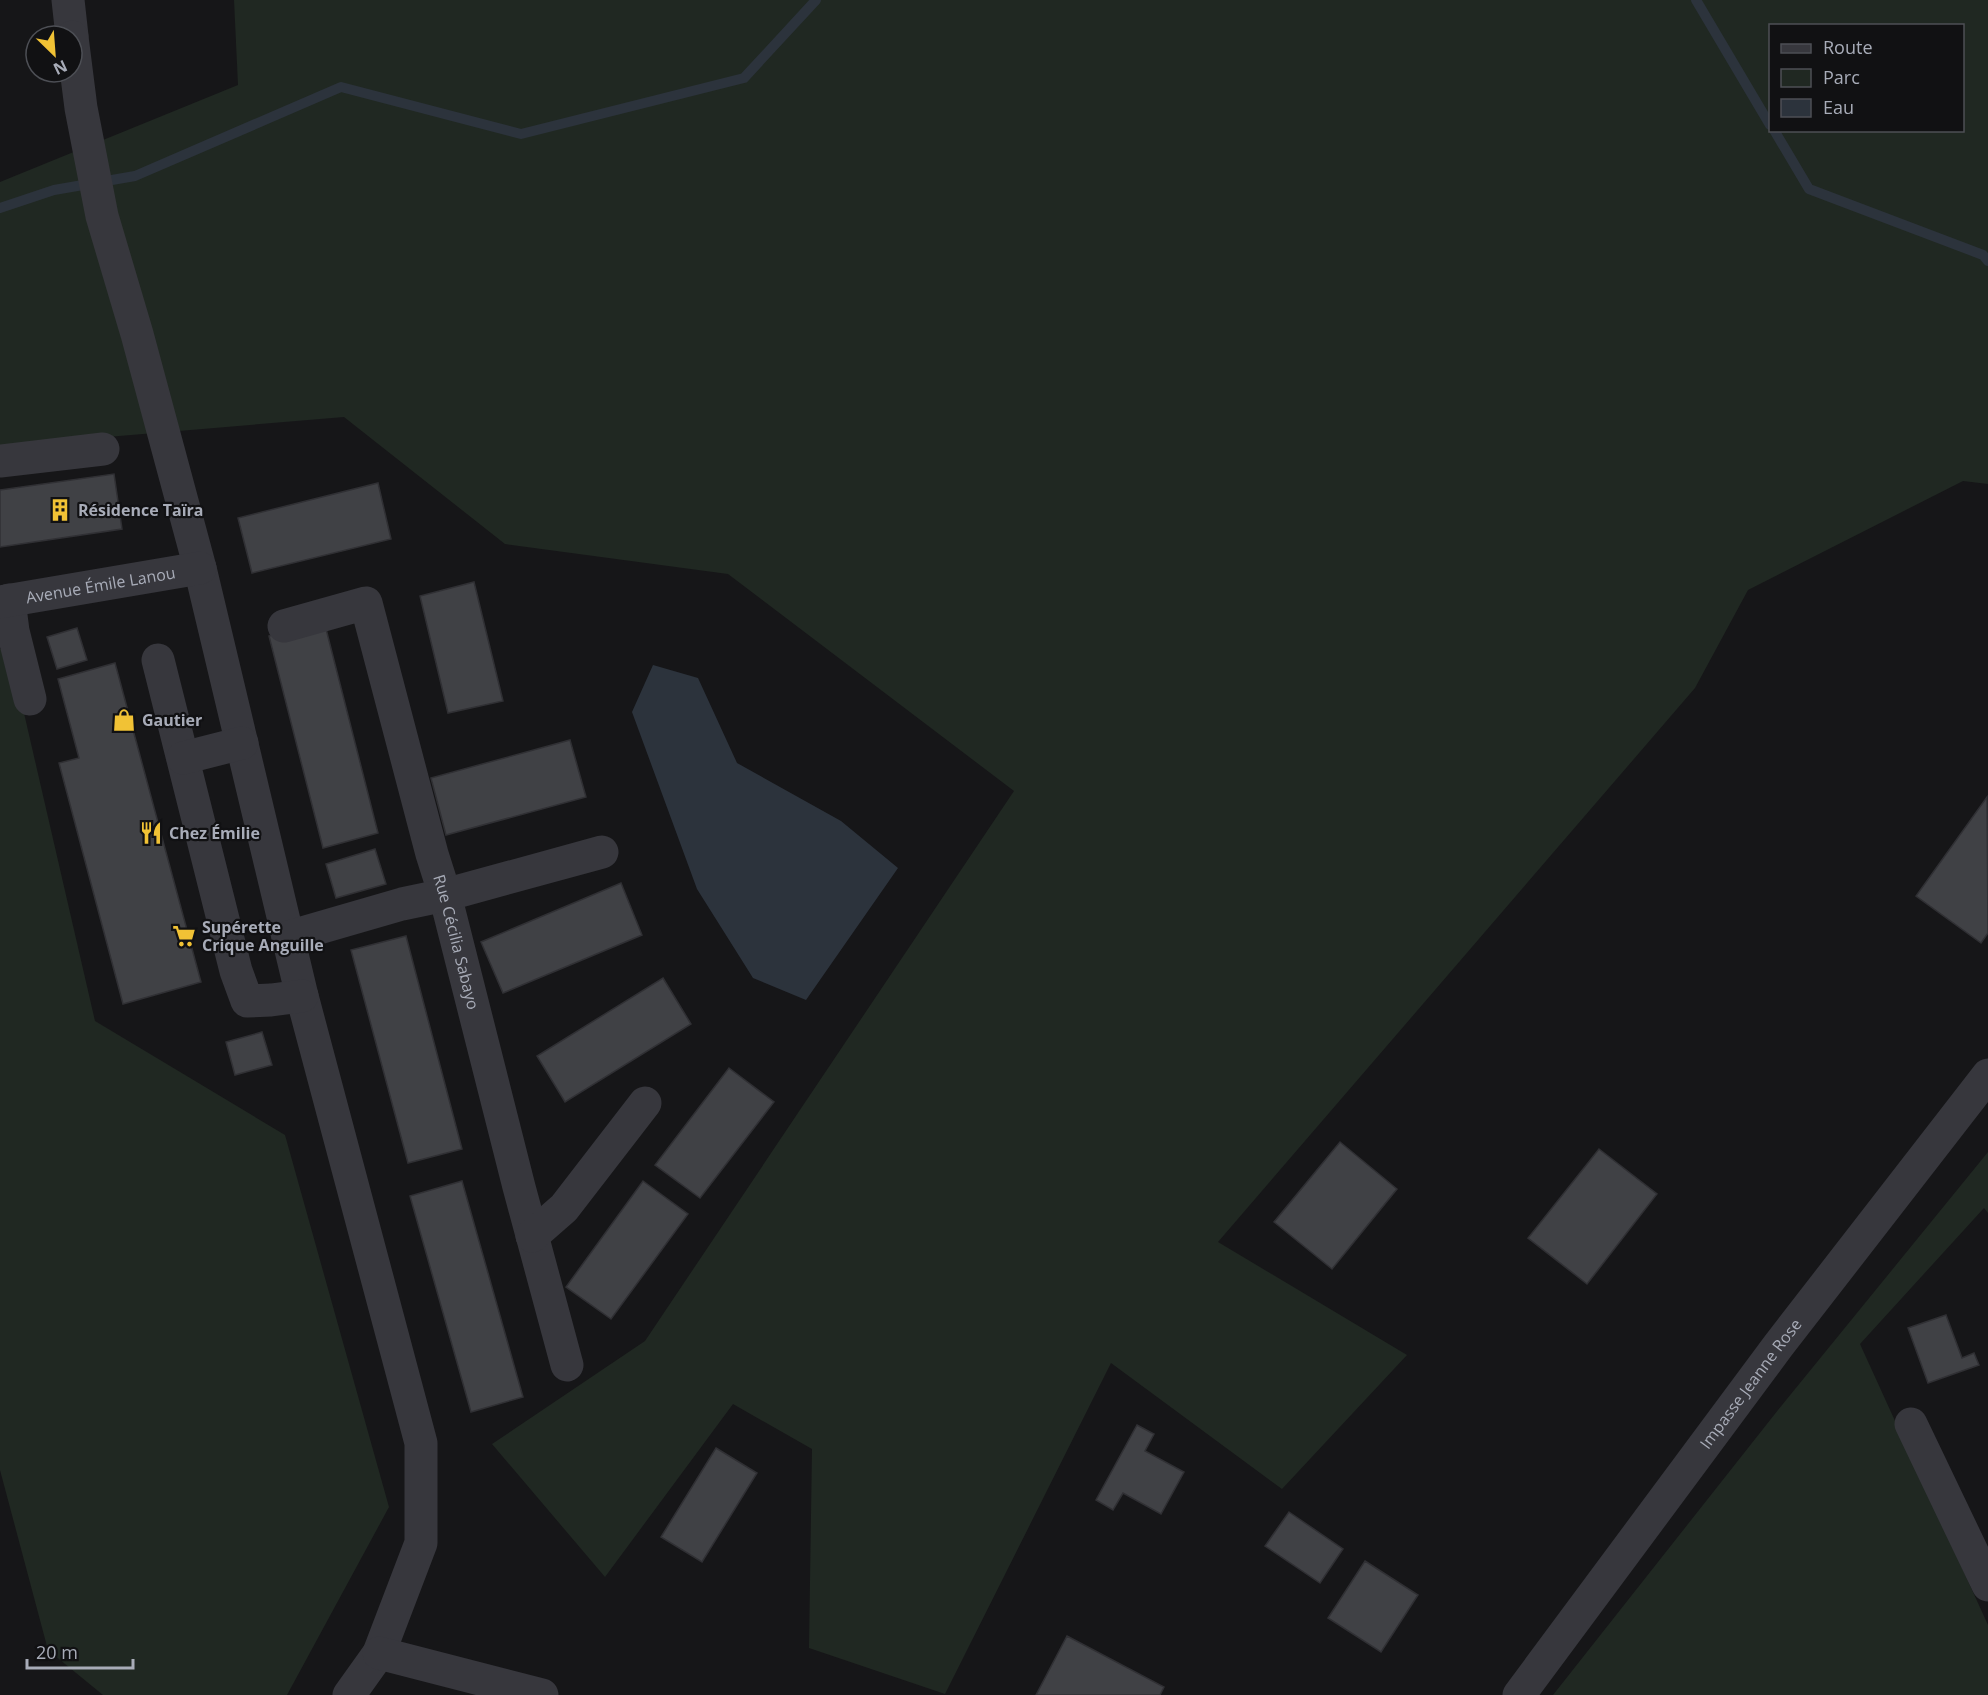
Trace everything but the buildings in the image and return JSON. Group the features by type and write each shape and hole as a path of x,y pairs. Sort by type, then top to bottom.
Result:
{"street":[{"path":"68,0 71,24"},
{"path":"78,84 102,216 200,568 302,996 421,1443 421,1543 379,1653 349,1695"},
{"path":"0,461 102,449"},
{"name":"Avenue Émile Lanou","path":"4,601 200,568"},
{"path":"4,601 30,699"},
{"name":"Rue Cécilia Sabayo","path":"284,626 366,603 432,854 445,895 567,1365"},
{"path":"158,660 236,971 247,1001 302,996"},
{"path":"183,759 242,743"},
{"path":"288,937 402,904 445,895 602,852"},
{"name":"Impasse Jeanne Rose","path":"1519,1695 1778,1346 1988,1076"},
{"path":"532,1236 564,1208 645,1102"},
{"path":"1911,1424 1988,1585"},
{"path":"379,1653 542,1695"}],"green space":[{"path":"234,0 1988,0 1988,484 1963,481 1748,590 1695,688 1218,1242 1407,1355 1282,1489 1111,1363 945,1694 809,1648 812,1449 733,1404 605,1577 492,1444 645,1341 1014,791 728,574 505,544 344,417 0,446 0,182 238,85"},
{"path":"9,648 95,1021 285,1135 389,1507 287,1695 103,1695 48,1650 0,1470 0,649"},
{"path":"1988,1152 1988,1213 1984,1208 1860,1344 1988,1625 1988,1695 1553,1695 1778,1410"}],"water":[{"path":"653,665 698,678 737,763 841,821 898,868 806,1000 753,978 697,889 632,712"}],"waterway":[{"path":"0,208 54,190 135,176 341,87 521,134 744,78 816,0"},
{"path":"1696,0 1769,123"},
{"path":"1775,132 1809,189 1983,255 1988,261"}],"place":[{"name":"Résidence Taïra","path":"60,510"},
{"name":"Gautier","path":"124,720"},
{"name":"Chez Émilie","path":"151,833"},
{"name":"Supérette Crique Anguille","path":"184,936"}]}
